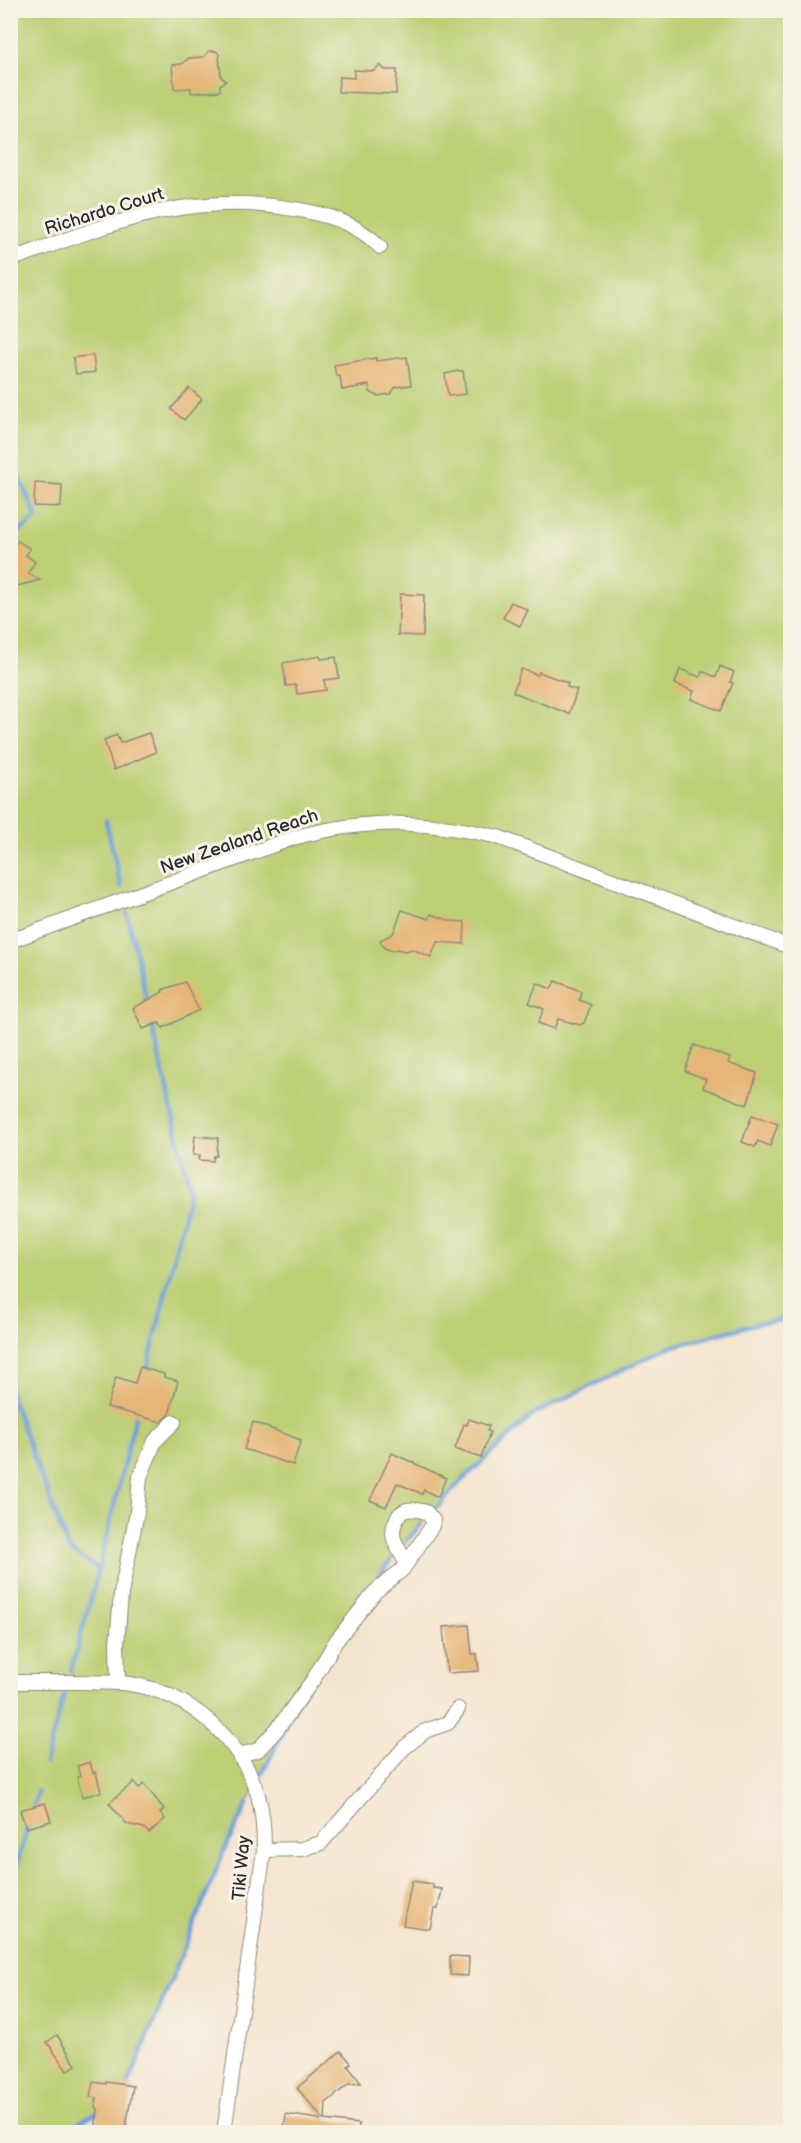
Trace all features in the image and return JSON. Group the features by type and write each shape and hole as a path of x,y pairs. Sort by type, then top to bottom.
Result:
{"street":[{"name":"Richardo Court","path":"10,260 112,223 177,207 221,203 278,206 316,213 360,230 380,248"},
{"name":"New Zealand Reach","path":"10,941 293,838 353,825 411,823 459,828 498,837 790,947"},
{"path":"118,1683 117,1644 121,1594 137,1512 140,1478 155,1442 174,1422"},
{"path":"239,1755 258,1750 278,1728 343,1633 376,1591 403,1569 406,1563"},
{"name":"Tiki Way","path":"10,1682 118,1683 156,1691 180,1701 212,1723 239,1755 261,1808 264,1850 224,2133"},
{"path":"264,1850 302,1849 321,1843 404,1748 425,1731 448,1722 458,1709"}],"green space":[{"path":"11,11 790,11 790,1319 757,1324 667,1348 534,1414 463,1479 418,1527 368,1588 335,1636 284,1730 224,1851 124,2096 63,2132 11,2132"}],"building":[{"path":"209,51 216,51 219,54 221,77 226,81 220,85 220,91 191,93 191,88 174,89 172,65 182,64 189,58 204,57"},
{"path":"380,65 385,70 397,70 396,94 338,92 339,77 354,78 354,70 374,71"},
{"path":"93,355 95,372 76,374 73,358"},
{"path":"407,357 411,385 396,387 390,394 377,396 370,392 369,385 342,390 340,376 336,376 334,365 376,358 376,361"},
{"path":"463,371 466,394 448,396 445,374"},
{"path":"189,388 202,399 184,420 171,409"},
{"path":"35,483 62,485 61,507 34,506"},
{"path":"10,541 15,544 18,541 30,549 26,555 35,562 28,573 40,580 10,588"},
{"path":"400,594 424,595 423,636 398,635"},
{"path":"511,602 528,610 520,626 503,618"},
{"path":"320,656 321,659 336,657 339,678 324,680 326,690 297,694 296,685 286,686 283,663"},
{"path":"720,666 734,672 730,682 733,683 721,711 691,699 694,691 675,684 680,669 700,677 704,672 716,677"},
{"path":"521,669 538,675 539,672 568,683 567,687 577,690 569,714 513,692"},
{"path":"149,733 156,752 114,770 104,740 117,735 120,743"},
{"path":"402,910 429,919 431,914 451,921 465,922 464,944 437,942 431,957 412,949 393,951 384,948 380,940 393,934"},
{"path":"555,981 581,991 579,1000 591,1005 584,1023 580,1025 558,1019 554,1029 538,1023 544,1009 529,1003 537,983 551,989"},
{"path":"185,982 199,1010 163,1028 159,1023 143,1029 133,1008 163,992 162,990"},
{"path":"694,1045 730,1058 728,1063 757,1073 747,1105 703,1088 706,1079 685,1071"},
{"path":"752,1115 778,1124 770,1146 758,1141 755,1147 742,1142"},
{"path":"195,1136 218,1138 217,1156 214,1156 213,1161 199,1160 200,1155 193,1155"},
{"path":"140,1367 178,1381 169,1415 161,1422 107,1407 116,1377 135,1383"},
{"path":"469,1419 489,1426 487,1431 490,1432 481,1458 455,1449 464,1424 467,1425"},
{"path":"253,1422 301,1440 293,1465 244,1449"},
{"path":"392,1453 446,1478 438,1497 424,1490 422,1494 397,1483 386,1507 370,1500"},
{"path":"469,1625 472,1654 477,1654 479,1671 447,1673 443,1627"},
{"path":"90,1762 93,1773 96,1772 101,1792 82,1797 77,1766"},
{"path":"134,1782 139,1788 144,1784 164,1809 160,1813 165,1819 149,1833 144,1828 127,1824 109,1803"},
{"path":"45,1803 51,1821 26,1828 20,1810"},
{"path":"412,1881 433,1884 433,1888 442,1889 438,1909 434,1909 430,1929 403,1925"},
{"path":"450,1956 469,1957 468,1976 450,1975"},
{"path":"57,2035 76,2065 67,2071 47,2042"},
{"path":"341,2051 351,2063 348,2066 361,2083 349,2084 326,2103 325,2120 359,2124 358,2133 289,2133 289,2129 284,2128 286,2114 324,2120 297,2088"},
{"path":"93,2082 133,2086 125,2133 102,2133 102,2131 95,2130 98,2109 95,2108 97,2098 90,2097"}],"waterway":[{"path":"10,457 37,517 10,540"},
{"path":"106,821 121,887"},
{"path":"127,913 148,1006"},
{"path":"146,1375 190,1190 151,1021"},
{"path":"438,1506 463,1479 534,1414 667,1348 758,1323 790,1319"},
{"path":"10,1394 69,1550 99,1569"},
{"path":"71,1670 99,1569 137,1409"},
{"path":"408,1539 421,1525"},
{"path":"354,1608 391,1560"},
{"path":"45,1764 64,1695"},
{"path":"262,1774 284,1730"},
{"path":"32,1811 38,1791"},
{"path":"126,2090 224,1851 248,1802"},
{"path":"10,1889 29,1822"},
{"path":"63,2132 102,2109"}]}
